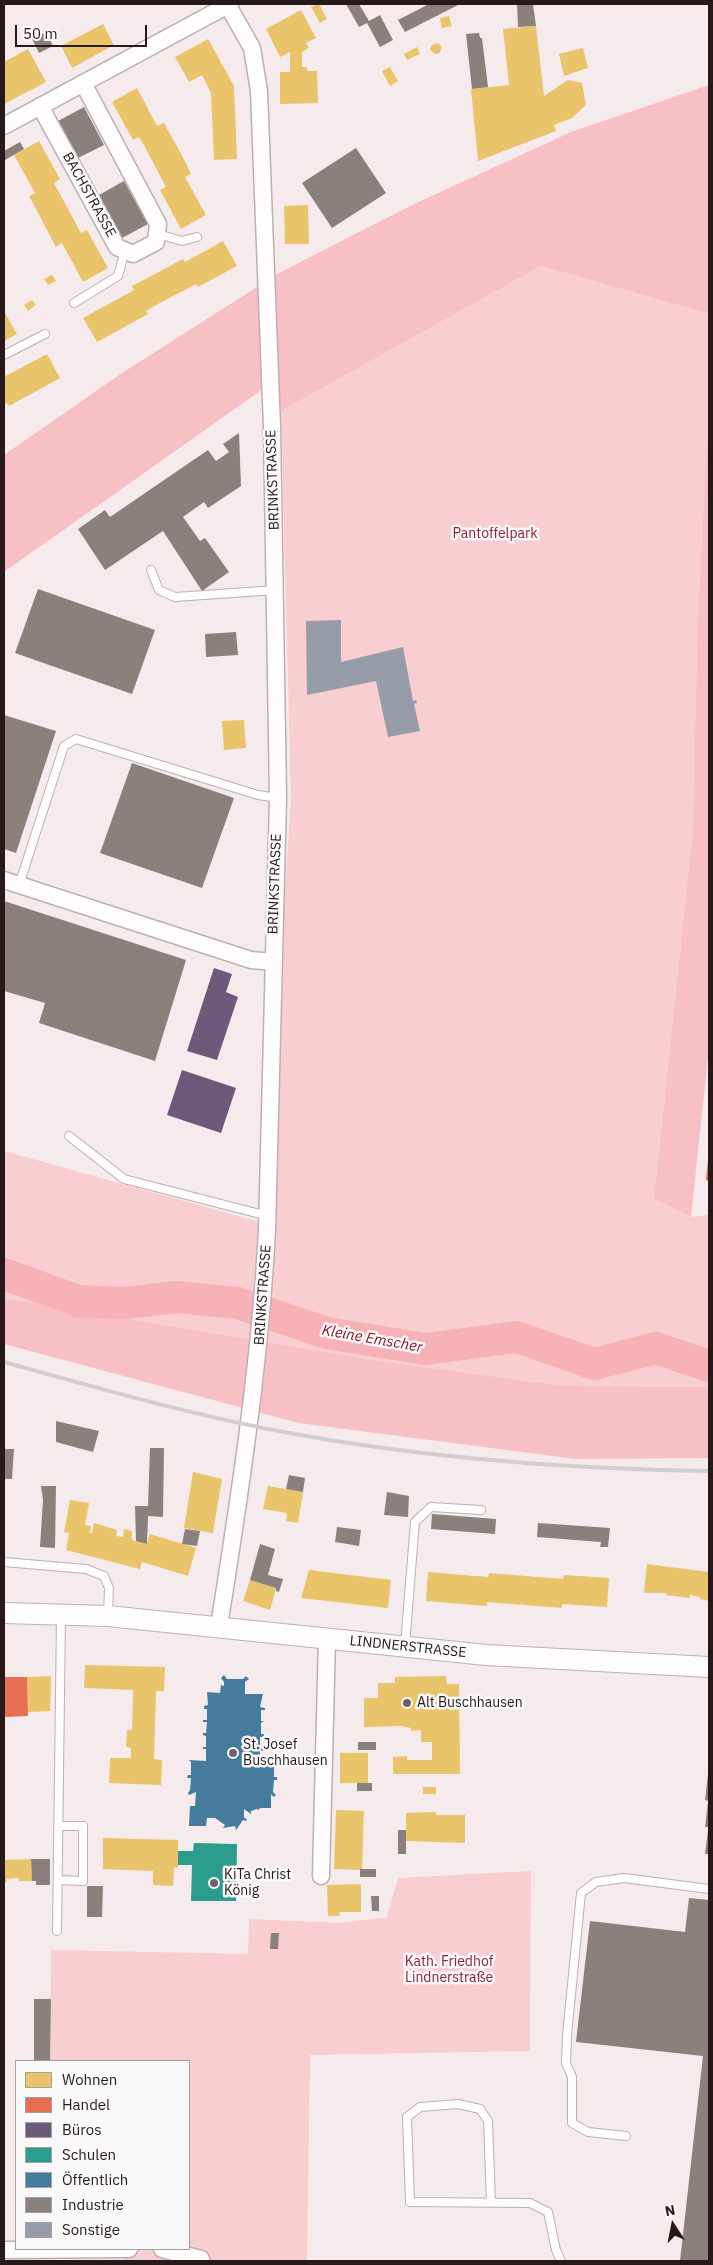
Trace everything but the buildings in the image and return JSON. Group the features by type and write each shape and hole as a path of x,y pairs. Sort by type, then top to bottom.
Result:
{"street":[{"path":"4,126 228,4"},
{"name":"BRINKSTRASSE","path":"220,1626 256,1373 263,1296 268,1216 278,798 276,590 258,76 256,61 248,37 228,4"},
{"path":"83,83 158,224 158,234"},
{"name":"BACHSTRASSE","path":"40,106 117,247 133,254 156,242 158,234"},
{"path":"11,883 251,960 273,962"},
{"name":"LINDNERSTRASSE","path":"4,1613 60,1613 108,1616 220,1626 405,1647 568,1661 709,1667"},
{"path":"321,1876 327,1638"},
{"path":"166,2250 201,2259"}],"lane":[{"path":"158,234 182,241 197,237"},
{"path":"74,302 118,276 124,251"},
{"path":"4,355 45,334"},
{"path":"151,570 159,590 175,597 276,590"},
{"path":"11,883 64,746 76,739 258,795 278,798"},
{"path":"69,1136 124,1179 268,1216"},
{"path":"405,1647 415,1522 431,1507 481,1510"},
{"path":"4,1562 86,1569 104,1576 109,1588 108,1616"},
{"path":"57,1931 60,1613"},
{"path":"58,1880 82,1881 83,1826 59,1826"},
{"path":"626,2136 588,2132 572,2123 572,2077 566,2063 567,2035 581,1893 596,1882 624,1878 709,1889"},
{"path":"491,2202 488,2121 480,2108 458,2104 420,2107 407,2117 410,2202 530,2203 548,2212 556,2250 561,2261"}],"green space":[{"name":"Pantoffelpark","path":"541,266 709,314 709,436 693,829 654,1197 691,1217 709,1215 709,1387 564,1386 373,1360 4,1298 4,1151 263,1223 291,800 281,411"},
{"name":"Kath. Friedhof Lindnerstraße","path":"531,1871 530,2051 310,2055 307,2261 124,2261 123,2250 190,2250 190,2060 50,2060 51,1950 248,1954 249,1919 339,1923 387,1917 398,1878"}],"shaded area":[{"path":"709,85 709,314 541,266 281,411 277,377 256,394 4,572 4,455 122,373 279,273 412,205 571,132"},
{"path":"709,410 709,1048 691,1217 654,1198 693,829 698,622"},
{"path":"4,1298 373,1360 564,1386 709,1387 709,1458 576,1459 299,1423 4,1344"}],"waterway":[{"name":"Kleine Emscher","path":"4,1274 78,1301 125,1303 177,1297 238,1303 327,1333 425,1349 517,1337 594,1364 656,1348 709,1366"}],"railway":[{"path":"4,1362 209,1416 331,1440 439,1455 547,1465 709,1471"}],"place":[{"name":"Alt Buschhausen","path":"407,1703"},
{"name":"St. Josef Buschhausen","path":"233,1753"},
{"name":"KiTa Christ König","path":"214,1883"}]}
